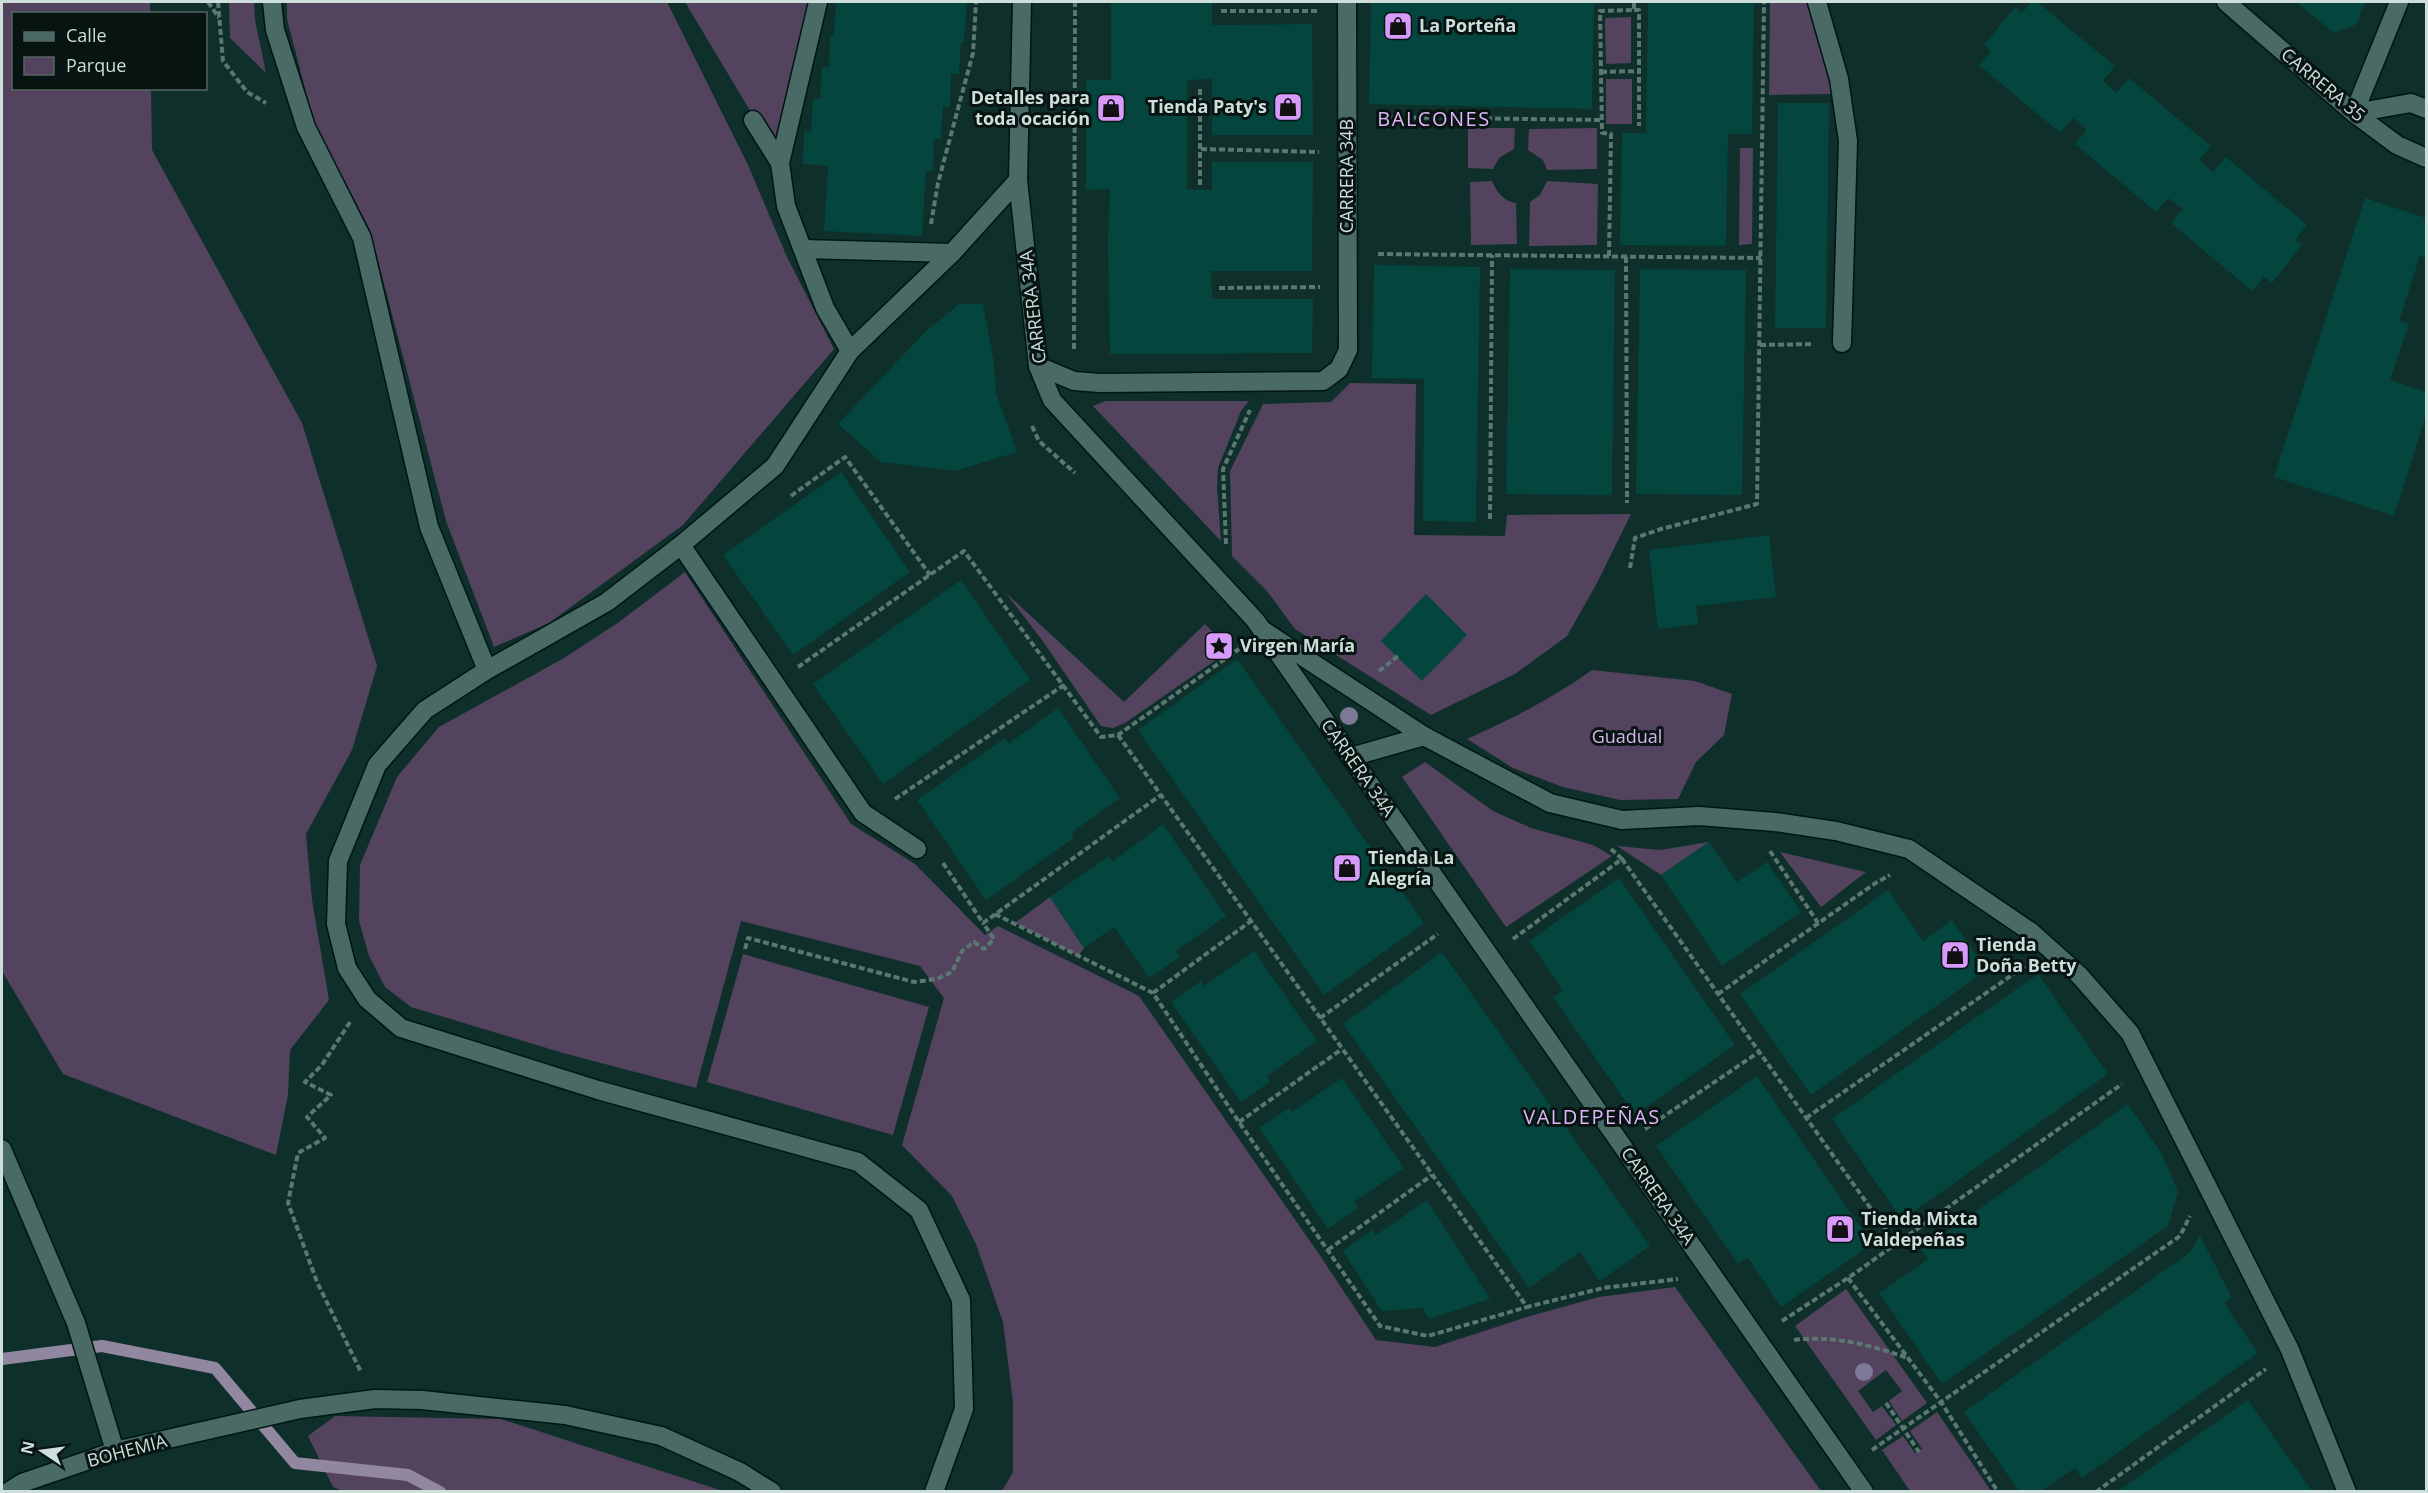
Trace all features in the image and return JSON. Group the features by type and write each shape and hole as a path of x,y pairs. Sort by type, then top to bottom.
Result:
{"street":[{"path":"272,2 275,30 306,127 362,238 429,527 487,670"},
{"path":"818,2 780,164 786,206 825,308 850,351"},
{"name":"CARRERA 34A","path":"1022,2 1018,180 1038,366 1052,400 1225,586 1261,629 1864,1491"},
{"path":"1817,2 1839,79 1848,141 1842,343"},
{"name":"CARRERA 35","path":"2226,2 2354,113 2397,145 2427,158"},
{"path":"2354,113 2399,2"},
{"name":"CARRERA 34B","path":"1267,381 1323,381 1339,369 1348,350 1347,6"},
{"path":"2354,113 2411,104 2427,109"},
{"path":"753,120 780,164"},
{"path":"934,1491 964,1409 961,1300 920,1210 858,1162 598,1090 401,1028 367,999 347,968 336,924 338,861 377,765 425,710 487,670 607,602 681,545 776,466 850,351 952,253 1018,180"},
{"path":"803,249 952,253"},
{"path":"1038,366 1074,381 1100,383 1267,381"},
{"path":"681,545 863,813 917,849"},
{"path":"1261,629 1424,736 1550,803 1622,820 1699,816 1775,822 1836,831 1909,849 2031,932 2079,975 2130,1033 2290,1350 2347,1491"},
{"path":"1350,757 1424,736"},
{"path":"2,1149 76,1323 115,1451"},
{"name":"BOHEMIA","path":"8,1491 22,1483 115,1451 216,1430 300,1409 375,1399 422,1401 565,1415 661,1436 740,1472 772,1491"}],"path":[{"path":"208,2 220,18"},
{"path":"218,2 223,61 247,92 306,127"},
{"path":"928,252 938,183 973,53 976,2"},
{"path":"1074,381 1075,2"},
{"path":"1634,2 1634,10"},
{"path":"1630,568 1635,538 1661,528 1757,504 1764,2"},
{"path":"1221,11 1347,6"},
{"path":"1609,256 1611,134 1602,133 1600,11 1639,10 1639,126"},
{"path":"1601,72 1639,71"},
{"path":"1200,89 1200,187"},
{"path":"1347,116 1602,120"},
{"path":"1201,149 1347,153"},
{"path":"1348,254 1761,258"},
{"path":"1490,519 1492,255"},
{"path":"1626,257 1627,503"},
{"path":"1219,288 1348,286"},
{"path":"1760,345 1842,343"},
{"path":"1225,586 1227,531 1223,469 1242,426 1267,381"},
{"path":"1030,421 1039,441 1080,478"},
{"path":"845,457 930,575"},
{"path":"792,671 964,551 1101,737 1118,735 1240,649 1234,639"},
{"path":"892,802 1064,685"},
{"path":"1118,735 1527,1307"},
{"path":"983,923 1161,795"},
{"path":"898,796 905,806"},
{"path":"1764,843 1818,923"},
{"path":"745,949 748,939 914,982 937,979 952,972 962,951 974,942 984,949 994,939 938,855"},
{"path":"1508,943 1622,859 1896,1244"},
{"path":"1718,994 1874,884 1892,875"},
{"path":"995,914 1153,993 1380,1326 1428,1336 1603,1288 1682,1278 1675,1269"},
{"path":"1153,993 1251,921"},
{"path":"1320,1018 1438,934 1432,924"},
{"path":"1806,1118 2032,961 2047,947"},
{"path":"367,999 338,1038 322,1065 305,1082 332,1095 307,1117 325,1138 298,1153 288,1203 317,1282 375,1399"},
{"path":"1239,1122 1342,1048"},
{"path":"1639,1133 1759,1052"},
{"path":"1774,1326 1848,1278 2130,1078 2149,1068"},
{"path":"1328,1250 1432,1175"},
{"path":"1869,1452 2180,1236 2194,1208 2213,1199"},
{"path":"1848,1278 1941,1402 1998,1491"},
{"path":"1791,1341 1797,1339 1839,1340 1859,1343 1908,1358"},
{"path":"2096,1491 2290,1350"},
{"path":"1886,1403 1918,1452"}],"green space":[{"path":"2,2 150,2 150,12 12,12 12,90 151,90 152,150 302,423 377,666 352,750 306,834 312,900 329,1000 290,1050 288,1095 276,1155 63,1074 2,971"},
{"path":"229,2 254,2 255,20 266,73 230,38"},
{"path":"287,2 667,2 748,165 787,257 834,349 683,525 549,623 494,647 446,521 370,230 314,123 287,19"},
{"path":"685,2 816,2 779,159"},
{"path":"1770,2 1813,2 1833,94 1769,95"},
{"path":"1631,17 1631,63 1606,64 1605,18"},
{"path":"1606,79 1632,79 1632,124 1606,124"},
{"path":"1468,128 1515,128 1514,149 1499,158 1493,169 1468,168"},
{"path":"1597,128 1597,169 1547,170 1543,160 1528,150 1529,129"},
{"path":"1740,148 1753,148 1752,244 1739,245"},
{"path":"1492,181 1501,196 1516,203 1517,244 1471,245 1470,182"},
{"path":"1547,181 1598,184 1597,245 1529,246 1530,202 1540,195"},
{"path":"1350,383 1416,384 1414,535 1505,536 1507,515 1631,514 1597,583 1567,636 1515,674 1431,715 1295,629 1267,591 1232,556 1230,471 1263,404 1331,402"},
{"path":"1106,401 1249,401 1241,411 1218,468 1221,541 1093,406"},
{"path":"685,572 851,824 915,864 985,935 998,926 1139,996 1319,1254 1376,1340 1435,1347 1530,1316 1599,1297 1675,1287 1821,1491 1002,1491 1013,1472 1013,1402 1003,1322 976,1244 952,1196 902,1145 944,998 920,966 741,921 696,1088 563,1053 411,1007 385,987 369,956 359,921 360,865 397,777 439,727 564,658 619,622"},
{"path":"1006,593 1124,702 1205,624 1217,636 1209,643 1220,657 1125,723 1113,728 1101,726 1042,640"},
{"name":"Guadual","path":"1592,670 1695,681 1732,694 1724,735 1696,762 1678,799 1620,800 1563,787 1513,768 1467,739 1532,708"},
{"path":"1425,762 1493,811 1531,828 1593,845 1612,856 1506,927 1402,777"},
{"path":"1709,842 1661,875 1617,846 1660,850"},
{"path":"1780,852 1866,872 1821,907"},
{"path":"1050,897 1084,948 1078,956 1015,923"},
{"path":"743,954 929,1007 893,1135 707,1082"},
{"path":"1846,1289 1927,1403 1902,1421 1889,1401 1902,1391 1886,1370 1858,1391 1873,1412 1882,1406 1896,1425 1876,1440 1795,1326"},
{"path":"1937,1412 1991,1491 1910,1491 1882,1450 1903,1436 1915,1453 1922,1449 1910,1431"},
{"path":"335,1416 501,1419 723,1491 343,1491 333,1487 308,1436"}],"building":[{"path":"836,2 967,2 959,74 951,74 950,107 943,106 941,139 934,138 933,171 926,171 922,236 824,231 828,166 803,164 804,131 811,132 813,99 820,99 822,67 829,67 830,35 834,35"},
{"path":"1111,2 1212,2 1212,25 1312,24 1313,135 1212,135 1212,79 1187,80 1187,189 1212,190 1212,162 1313,162 1312,271 1211,271 1212,299 1313,299 1312,353 1110,354 1108,243 1110,189 1086,190 1086,80 1111,80"},
{"path":"1371,2 1594,2 1592,109 1369,104"},
{"path":"1648,2 1754,2 1752,134 1728,134 1726,246 1620,245 1622,133 1646,133"},
{"path":"2031,2 2037,2 2115,66 2103,81 2117,93 2129,78 2211,146 2199,160 2213,172 2226,157 2307,225 2295,240 2302,245 2272,283 2264,277 2252,291 2171,223 2183,209 2168,198 2156,212 2075,144 2087,130 2073,118 2060,133 1979,65 1991,51 1984,45 2015,7 2022,13"},
{"path":"2296,2 2365,2 2357,24 2334,33"},
{"path":"1778,103 1829,103 1826,328 1775,328"},
{"path":"2365,198 2426,218 2426,258 2420,256 2399,321 2409,324 2390,380 2426,392 2426,416 2394,516 2274,477"},
{"path":"1374,265 1480,267 1476,522 1423,521 1424,379 1372,378"},
{"path":"1510,269 1615,270 1612,495 1506,494"},
{"path":"1640,269 1746,270 1742,495 1636,494"},
{"path":"959,304 983,304 994,362 996,393 1017,452 955,471 881,462 838,424 924,333"},
{"path":"841,472 910,572 793,655 723,555"},
{"path":"1769,535 1776,597 1696,606 1698,624 1658,629 1649,550"},
{"path":"961,580 1030,680 883,784 813,684"},
{"path":"1426,594 1467,635 1422,681 1381,641"},
{"path":"1237,659 1424,923 1324,995 1138,730"},
{"path":"1058,708 1120,798 1071,833 1074,838 986,900 917,800 1005,738 1008,744"},
{"path":"1163,824 1226,916 1176,951 1180,957 1149,978 1114,927 1084,948 1050,897 1109,856 1112,862"},
{"path":"1709,842 1737,882 1767,862 1801,912 1722,966 1661,875"},
{"path":"1619,878 1735,1045 1635,1115 1553,997 1563,990 1529,941"},
{"path":"1888,890 1923,941 1952,920 1987,970 1811,1095 1740,994"},
{"path":"1254,951 1317,1041 1267,1076 1270,1082 1241,1102 1171,1002 1201,981 1204,986"},
{"path":"1442,952 1650,1246 1600,1281 1580,1252 1529,1288 1343,1024"},
{"path":"2038,974 2108,1074 1902,1220 1832,1119"},
{"path":"1757,1076 1872,1244 1781,1307 1748,1258 1738,1264 1656,1146"},
{"path":"1342,1078 1404,1168 1354,1202 1358,1208 1328,1229 1259,1128 1289,1108 1292,1112"},
{"path":"2128,1104 2162,1154 2178,1192 2168,1226 1942,1384 1879,1293 1928,1259 1921,1250"},
{"path":"1427,1200 1490,1299 1429,1319 1423,1308 1382,1311 1343,1251 1372,1230 1376,1235"},
{"path":"2200,1236 2232,1298 2224,1303 2258,1353 2082,1478 2075,1468 2041,1491 2019,1491 1964,1412 2189,1253"},
{"path":"2248,1400 2312,1491 2118,1491 2219,1420"}],"waterway":[{"path":"2,1359 102,1346 215,1368 295,1463 408,1475 440,1492"}],"place":[{"name":"La Porteña","path":"1398,26"},
{"name":"Tienda Paty's","path":"1288,107"},
{"name":"Detalles para toda ocación","path":"1111,108"},
{"name":"Virgen María","path":"1219,646"},
{"name":"Tienda La Alegría","path":"1347,868"},
{"name":"Tienda Doña Betty","path":"1955,955"},
{"name":"Tienda Mixta Valdepeñas","path":"1840,1229"}],"district":[{"name":"BALCONES","path":"1434,119"},
{"name":"VALDEPEÑAS","path":"1592,1117"}]}
